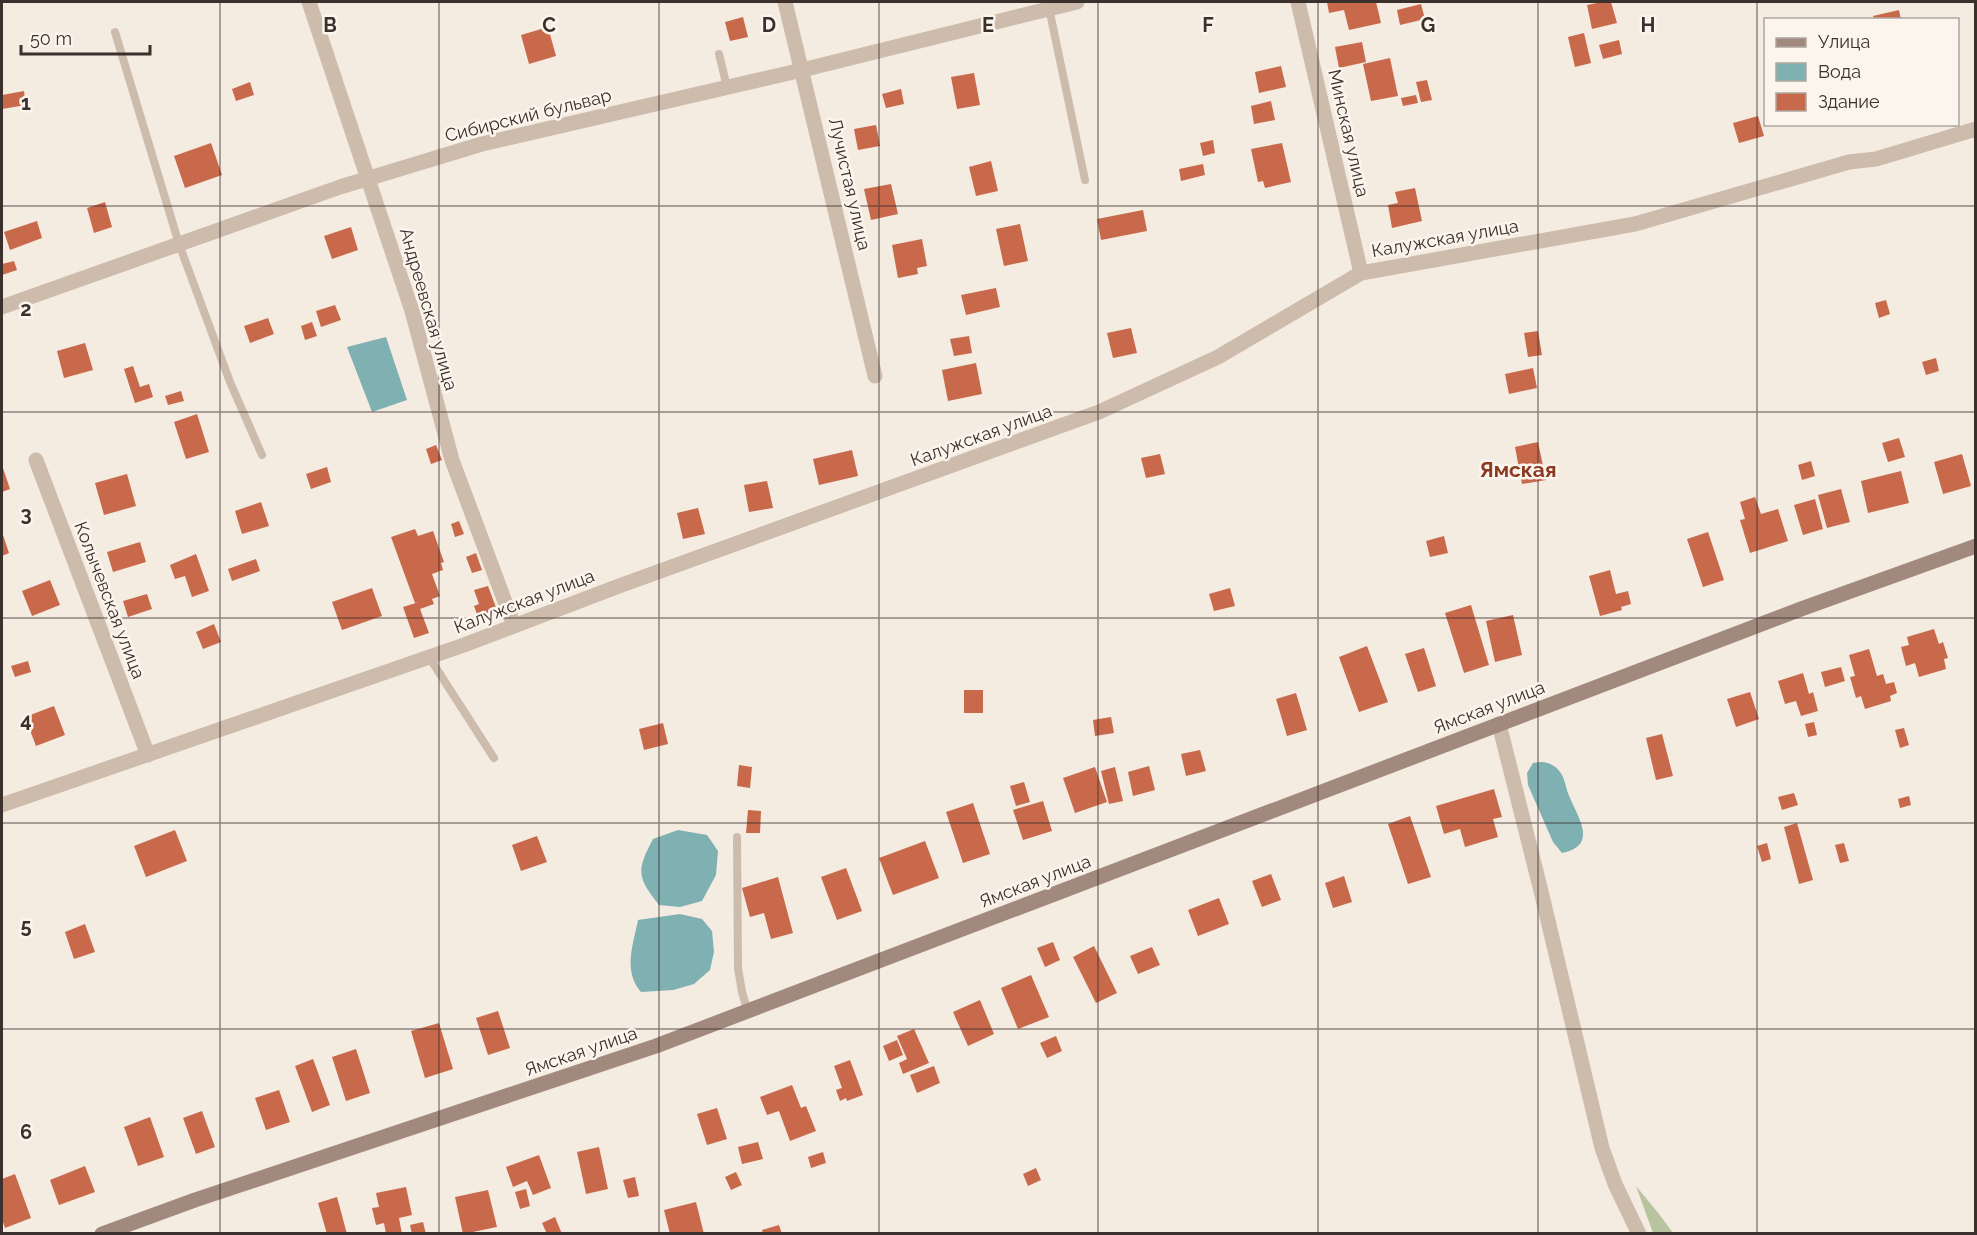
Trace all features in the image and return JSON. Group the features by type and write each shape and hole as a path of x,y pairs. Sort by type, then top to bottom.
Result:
{"main road":[{"name":"Ямская улица","path":"102,1233 630,1056 1811,605 1976,546"}],"street":[{"name":"Андреевская улица","path":"309,2 412,311 452,460 514,626"},
{"name":"Лучистая улица","path":"785,2 875,376"},
{"name":"Сибирский бульвар","path":"2,307 369,178 482,144 802,70 1077,2"},
{"name":"Минская улица","path":"1298,2 1361,273"},
{"name":"Калужская улица","path":"2,805 429,657 1099,412 1218,357 1361,273 1635,224 1848,162 1876,159 1976,129"},
{"name":"Колычевская улица","path":"36,460 148,755"},
{"path":"1499,724 1602,1148 1615,1184 1639,1233"}],"lane":[{"path":"1050,8 1085,180"},
{"path":"115,32 179,244 230,382 262,455"},
{"path":"719,54 727,87"},
{"path":"429,657 494,759"},
{"path":"737,837 738,968 748,1012"}],"green space":[{"path":"1636,1186 1659,1214 1673,1233 1653,1233"}],"water":[{"path":"386,337 407,400 372,412 347,347"},
{"path":"1533,763 1549,763 1562,775 1583,831 1580,844 1562,853 1553,842 1528,785 1527,773"},
{"path":"678,830 707,835 718,851 716,875 702,901 680,907 659,905 646,887 641,874 644,859 653,839"},
{"path":"680,914 702,919 712,931 714,952 710,970 694,984 673,990 641,992 635,984 631,967 632,948 638,920"}],"building":[{"path":"1327,2 1376,2 1381,23 1349,30 1344,10 1329,13"},
{"path":"1611,2 1617,23 1592,29 1587,5"},
{"path":"1421,4 1425,19 1400,25 1397,10"},
{"path":"1899,10 1901,18 1874,18 1873,16"},
{"path":"743,17 748,37 730,41 725,22"},
{"path":"548,27 556,56 529,64 521,35"},
{"path":"1584,33 1591,63 1575,67 1568,37"},
{"path":"1619,40 1622,54 1603,59 1599,45"},
{"path":"1362,42 1366,62 1339,68 1335,47"},
{"path":"1390,58 1398,96 1371,101 1363,64"},
{"path":"1281,66 1286,87 1259,93 1255,72"},
{"path":"974,73 980,105 957,109 951,77"},
{"path":"1427,80 1432,100 1421,102 1416,82"},
{"path":"250,82 254,95 236,101 232,89"},
{"path":"901,89 904,104 886,108 882,94"},
{"path":"24,91 26,105 2,109 2,95"},
{"path":"1416,95 1418,103 1403,106 1401,98"},
{"path":"1271,101 1275,120 1254,124 1251,106"},
{"path":"1758,116 1764,136 1739,143 1733,123"},
{"path":"876,125 880,146 858,150 854,129"},
{"path":"1213,140 1215,153 1203,156 1200,143"},
{"path":"211,143 222,175 185,188 174,156"},
{"path":"1282,143 1291,182 1265,188 1263,181 1258,182 1251,149"},
{"path":"991,161 998,191 976,196 969,167"},
{"path":"1203,164 1205,175 1181,181 1179,169"},
{"path":"891,184 898,214 871,220 864,189"},
{"path":"1415,188 1422,221 1392,228 1388,205 1398,203 1395,192"},
{"path":"105,202 112,227 94,233 87,208"},
{"path":"1143,210 1147,231 1101,240 1097,219"},
{"path":"37,221 42,238 10,250 4,232"},
{"path":"1020,224 1028,261 1004,266 996,229"},
{"path":"351,227 358,250 332,259 324,236"},
{"path":"922,239 927,266 917,268 918,274 898,278 892,245"},
{"path":"14,261 17,270 2,275 2,264"},
{"path":"996,288 1000,307 966,315 961,295"},
{"path":"1886,300 1890,314 1879,318 1875,303"},
{"path":"335,305 341,320 321,327 316,311"},
{"path":"268,318 274,334 250,343 244,326"},
{"path":"312,322 317,336 305,340 301,326"},
{"path":"1131,328 1137,353 1113,358 1107,333"},
{"path":"1538,331 1542,355 1528,357 1524,333"},
{"path":"969,336 972,353 954,356 950,339"},
{"path":"85,343 93,370 64,378 57,351"},
{"path":"1936,358 1939,371 1926,375 1922,362"},
{"path":"976,363 982,394 948,401 942,370"},
{"path":"133,366 140,387 149,384 153,397 135,403 124,369"},
{"path":"1533,368 1537,388 1509,394 1505,374"},
{"path":"181,391 184,401 168,405 165,396"},
{"path":"197,414 209,452 186,459 174,422"},
{"path":"1899,438 1905,457 1888,462 1882,443"},
{"path":"1538,442 1546,480 1522,484 1515,447"},
{"path":"436,445 442,460 431,464 426,449"},
{"path":"852,450 858,476 819,485 813,459"},
{"path":"1160,454 1165,474 1146,478 1141,458"},
{"path":"1962,454 1971,486 1943,494 1934,462"},
{"path":"1811,461 1815,476 1802,480 1798,465"},
{"path":"2,465 10,489 2,492"},
{"path":"327,467 331,482 311,489 306,474"},
{"path":"1901,471 1909,503 1868,513 1861,481"},
{"path":"127,474 136,506 104,515 95,483"},
{"path":"767,481 773,508 749,512 744,485"},
{"path":"1841,489 1850,522 1827,528 1818,495"},
{"path":"1755,497 1761,514 1778,509 1788,541 1750,553 1740,520 1745,519 1740,502"},
{"path":"1815,499 1823,529 1803,535 1794,505"},
{"path":"261,502 269,526 242,534 235,511"},
{"path":"698,508 705,534 683,539 677,513"},
{"path":"459,521 464,534 455,537 451,524"},
{"path":"415,529 418,536 433,531 444,562 441,563 443,570 432,574 440,596 432,599 434,604 420,609 429,633 414,638 403,607 419,602 415,603 391,537"},
{"path":"2,532 9,553 2,556"},
{"path":"1708,532 1724,580 1703,587 1687,539"},
{"path":"1444,536 1448,553 1430,557 1426,541"},
{"path":"140,542 146,562 113,572 107,552"},
{"path":"476,553 482,570 472,573 466,557"},
{"path":"196,554 209,591 192,597 185,576 175,579 170,565"},
{"path":"256,559 260,571 232,581 228,569"},
{"path":"1610,570 1616,594 1628,591 1631,604 1621,607 1622,610 1600,616 1589,576"},
{"path":"50,580 60,605 32,616 22,591"},
{"path":"488,586 497,610 478,617 474,606 479,604 474,590"},
{"path":"372,588 382,616 342,630 332,602"},
{"path":"1230,588 1235,606 1214,611 1209,594"},
{"path":"147,594 152,609 128,617 123,601"},
{"path":"1471,605 1489,665 1464,673 1445,613"},
{"path":"1513,615 1522,655 1495,662 1486,621"},
{"path":"214,624 221,642 203,649 196,632"},
{"path":"1934,629 1939,644 1943,642 1948,658 1944,659 1946,669 1919,677 1915,663 1906,666 1901,647 1909,645 1907,637"},
{"path":"1367,646 1388,702 1359,712 1339,657"},
{"path":"1424,648 1436,686 1418,692 1405,654"},
{"path":"1869,649 1877,676 1883,674 1886,684 1894,682 1897,693 1890,696 1891,701 1865,709 1861,696 1856,698 1850,677 1855,676 1849,655"},
{"path":"28,661 31,672 15,677 11,666"},
{"path":"1841,667 1845,681 1825,687 1821,672"},
{"path":"1803,673 1809,694 1813,692 1818,711 1801,716 1796,701 1785,704 1778,681"},
{"path":"964,690 983,690 983,713 964,713"},
{"path":"1750,692 1759,719 1736,727 1727,699"},
{"path":"1296,693 1307,730 1287,736 1276,699"},
{"path":"54,706 65,735 36,746 25,717"},
{"path":"1111,717 1114,733 1095,736 1093,720"},
{"path":"1814,722 1817,735 1808,737 1805,724"},
{"path":"663,723 668,744 644,750 639,729"},
{"path":"1904,728 1909,745 1900,748 1895,730"},
{"path":"1662,734 1673,776 1656,780 1646,738"},
{"path":"1200,750 1206,771 1186,776 1181,754"},
{"path":"739,765 752,767 750,788 737,786"},
{"path":"1149,766 1155,790 1133,796 1128,772"},
{"path":"1095,767 1107,802 1075,813 1063,778"},
{"path":"1115,767 1123,801 1109,804 1101,771"},
{"path":"1024,782 1030,802 1016,806 1010,786"},
{"path":"1494,789 1502,817 1493,819 1498,837 1465,847 1460,829 1444,834 1436,806"},
{"path":"1794,793 1798,805 1782,810 1778,797"},
{"path":"1909,796 1911,805 1900,808 1898,799"},
{"path":"1043,801 1052,831 1023,840 1013,810"},
{"path":"973,803 990,854 963,863 946,812"},
{"path":"748,810 761,811 760,833 746,833"},
{"path":"1410,816 1431,877 1408,884 1388,824"},
{"path":"1797,823 1813,880 1799,884 1784,827"},
{"path":"175,830 187,861 146,877 134,846"},
{"path":"537,836 547,862 521,871 512,845"},
{"path":"925,841 939,878 893,895 879,858"},
{"path":"1767,843 1771,859 1762,862 1757,846"},
{"path":"1844,843 1849,861 1840,863 1835,845"},
{"path":"846,868 862,911 837,920 821,877"},
{"path":"1271,874 1281,900 1262,907 1252,881"},
{"path":"1344,876 1352,902 1333,908 1325,883"},
{"path":"778,877 793,933 771,939 764,913 750,917 742,888"},
{"path":"1219,898 1229,924 1198,936 1188,910"},
{"path":"85,924 95,952 74,959 65,932"},
{"path":"1053,942 1060,960 1045,967 1037,948"},
{"path":"1094,946 1117,993 1096,1003 1073,957"},
{"path":"1152,947 1160,965 1138,974 1130,956"},
{"path":"1031,975 1049,1017 1018,1029 1001,988"},
{"path":"980,1000 994,1034 968,1046 953,1012"},
{"path":"498,1011 510,1048 488,1055 476,1018"},
{"path":"439,1023 453,1069 425,1078 411,1031"},
{"path":"914,1029 929,1063 903,1074 899,1063 907,1059 897,1036"},
{"path":"1056,1036 1062,1051 1047,1058 1040,1043"},
{"path":"897,1040 903,1055 889,1061 883,1046"},
{"path":"356,1049 370,1093 346,1101 332,1057"},
{"path":"313,1059 330,1105 312,1112 295,1066"},
{"path":"850,1060 863,1095 840,1101 836,1090 842,1088 834,1066"},
{"path":"934,1066 940,1083 917,1093 910,1075"},
{"path":"792,1085 801,1108 806,1106 816,1131 790,1141 779,1111 767,1115 760,1097"},
{"path":"279,1090 290,1122 266,1130 255,1098"},
{"path":"717,1108 727,1139 707,1145 697,1114"},
{"path":"202,1111 215,1147 196,1154 183,1118"},
{"path":"150,1117 164,1157 138,1166 124,1127"},
{"path":"758,1142 763,1159 742,1164 738,1147"},
{"path":"599,1147 608,1189 586,1194 577,1152"},
{"path":"823,1152 826,1163 811,1168 808,1157"},
{"path":"539,1155 551,1188 533,1195 527,1181 513,1187 506,1167"},
{"path":"85,1166 95,1192 59,1205 50,1180"},
{"path":"1036,1168 1041,1180 1028,1186 1023,1174"},
{"path":"736,1172 742,1185 731,1190 725,1177"},
{"path":"15,1174 31,1218 5,1228 2,1219 2,1179"},
{"path":"635,1177 639,1196 628,1198 623,1180"},
{"path":"406,1187 412,1215 399,1218 402,1234 386,1234 384,1223 376,1225 372,1208 379,1207 376,1193"},
{"path":"526,1189 530,1206 520,1209 515,1192"},
{"path":"488,1190 497,1227 463,1234 455,1197"},
{"path":"337,1197 347,1234 327,1234 318,1203"},
{"path":"696,1202 704,1234 670,1234 664,1210"},
{"path":"555,1217 562,1234 547,1234 542,1223"},
{"path":"423,1222 426,1234 412,1234 410,1225"},
{"path":"779,1225 782,1234 763,1234 762,1230"}],"district":[{"name":"Ямская","path":"1518,469"}]}
